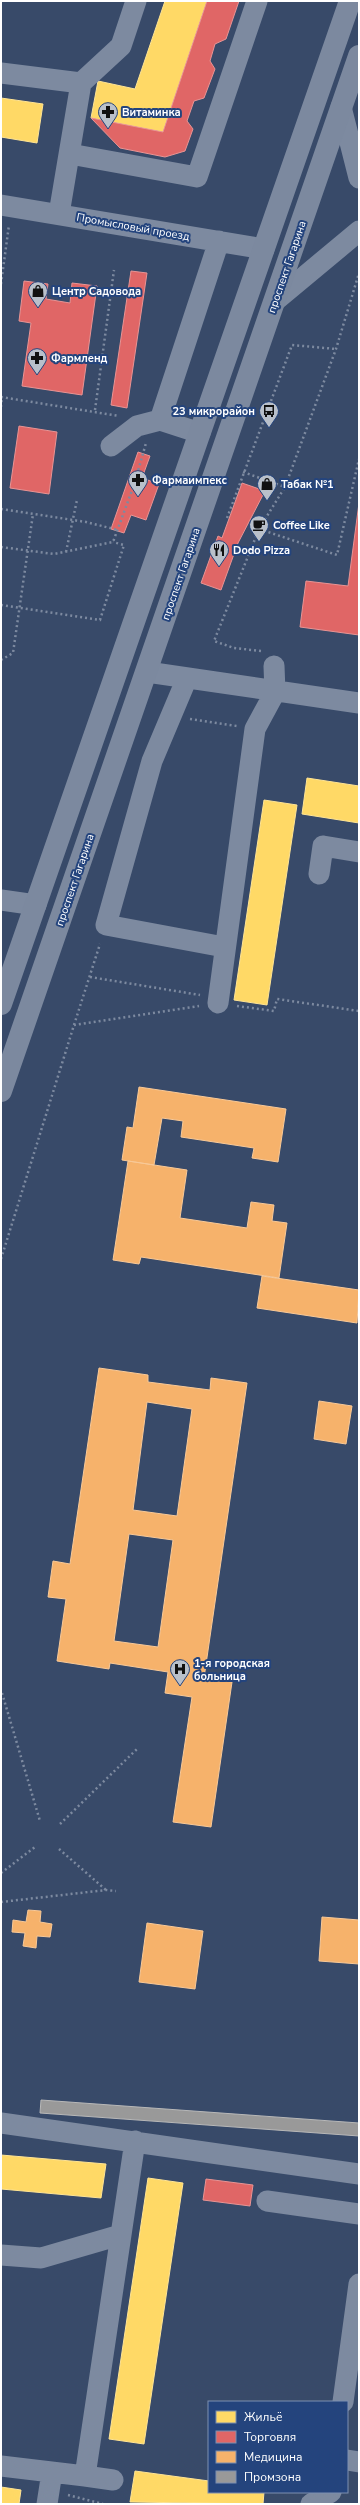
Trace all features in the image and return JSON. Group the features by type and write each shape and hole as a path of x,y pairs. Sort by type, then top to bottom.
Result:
{"main road":[{"path":"1,1004 350,1"},
{"name":"проспект Гагарина","path":"1,1091 359,56"},
{"path":"264,249 290,257"},
{"path":"119,664 147,672"}],"street":[{"path":"59,214 81,84 121,46 136,1"},
{"path":"70,154 197,177 257,1"},
{"path":"1,73 81,84"},
{"path":"341,107 359,178"},
{"name":"Промысловый проезд","path":"6,206 264,249"},
{"path":"275,301 359,231"},
{"path":"160,420 219,241"},
{"path":"111,446 137,426 160,420 200,434"},
{"path":"218,1003 224,947 255,729 275,692 270,659"},
{"path":"147,672 275,692 359,703"},
{"path":"187,678 152,761 106,924 224,947"},
{"path":"319,874 323,846 359,852"},
{"path":"1,900 36,905"},
{"path":"1,2123 359,2174"},
{"path":"85,2476 135,2141"},
{"path":"267,2201 359,2214"},
{"path":"1,2255 41,2258 120,2235"},
{"path":"343,2401 359,2284"},
{"path":"348,2460 359,2462"},
{"path":"1,2466 50,2489 85,2476 113,2480"},
{"path":"311,2504 329,2493"}],"path":[{"path":"1,284 6,206"},
{"path":"95,410 114,270"},
{"path":"270,659 214,642 259,529 285,487 336,349 359,273"},
{"path":"227,518 243,472 292,345 336,349"},
{"path":"1,407 2,397 81,408"},
{"path":"113,542 147,445"},
{"path":"259,529 337,555 359,459"},
{"path":"243,472 285,487"},
{"path":"66,552 77,500"},
{"path":"1,509 72,520 118,530"},
{"path":"1,660 13,653 33,514"},
{"path":"1,547 54,554 113,542 124,545 100,620 1,606"},
{"path":"188,719 255,729"},
{"path":"1,1259 106,924"},
{"path":"90,977 200,995 218,1003 274,1011 277,999 359,1011"},
{"path":"74,1025 218,1003"},
{"path":"2,1692 40,1821"},
{"path":"60,1824 137,1749"},
{"path":"1,1873 35,1847"},
{"path":"59,1849 106,1890"},
{"path":"1,1902 106,1890 116,1891"},
{"path":"50,2489 103,2504"}],"building: Жильё":[{"path":"165,1 207,1 163,132 91,118 98,81 135,89"},
{"path":"1,98 43,104 37,143 1,137"},
{"path":"307,778 359,786 359,823 302,814"},
{"path":"264,800 297,805 267,1005 234,1000"},
{"path":"1,2155 106,2164 101,2198 1,2189"},
{"path":"148,2178 183,2183 144,2444 109,2439"},
{"path":"135,2471 208,2481 208,2493 264,2493 263,2504 130,2502"},
{"path":"1,2487 21,2490 19,2504 1,2504"}],"building: Торговля":[{"path":"207,1 239,1 226,39 215,44 210,61 215,69 204,98 194,101 187,121 193,129 185,151 165,157 120,148 91,118 163,132"},
{"path":"131,271 147,273 127,408 111,405"},
{"path":"24,281 48,284 46,299 70,303 72,283 97,286 82,395 22,386 31,323 19,321"},
{"path":"19,426 57,432 49,494 10,488"},
{"path":"138,452 150,456 142,478 159,484 146,520 131,515 124,533 111,529"},
{"path":"242,483 265,491 238,543 221,590 201,583 218,536 222,538"},
{"path":"359,503 359,635 300,627 306,581 348,586"},
{"path":"206,2179 253,2185 250,2206 203,2200"}],"building: Медицина":[{"path":"139,1087 286,1109 278,1162 252,1158 254,1148 181,1137 183,1121 162,1118 154,1165 122,1160 127,1127 133,1128"},
{"path":"128,1161 187,1170 180,1218 247,1228 251,1202 274,1205 272,1221 287,1223 279,1278 141,1257 139,1264 113,1260"},
{"path":"262,1276 359,1290 357,1323 257,1308"},
{"path":"99,1368 148,1375 148,1382 210,1390 211,1378 247,1383 204,1678 232,1682 211,1827 173,1822 192,1697 165,1693 168,1672 110,1663 109,1669 57,1661 66,1599 48,1597 53,1561 70,1564","holes":["147,1402 192,1409 177,1516 133,1510","129,1534 173,1540 158,1647 114,1641"]},
{"path":"319,1401 352,1406 346,1444 314,1439"},
{"path":"28,1910 41,1911 40,1922 52,1924 50,1937 37,1936 36,1948 23,1946 25,1933 12,1932 13,1920 26,1922"},
{"path":"322,1917 359,1920 359,1964 319,1961"},
{"path":"147,1923 203,1931 195,1989 139,1982"}],"building: Промзона":[{"path":"41,2100 359,2123 359,2136 40,2113"}],"place":[{"name":"Витаминка","path":"108,129"},
{"name":"Центр Садовода","path":"38,308"},
{"name":"Фармленд","path":"37,375"},
{"name":"23 микрорайон","path":"269,428"},
{"name":"Фармаимпекс","path":"138,497"},
{"name":"Табак №1","path":"267,501"},
{"name":"Coffee Like","path":"259,542"},
{"name":"Dodo Pizza","path":"219,567"},
{"name":"1-я городская больница","path":"180,1686"}]}
